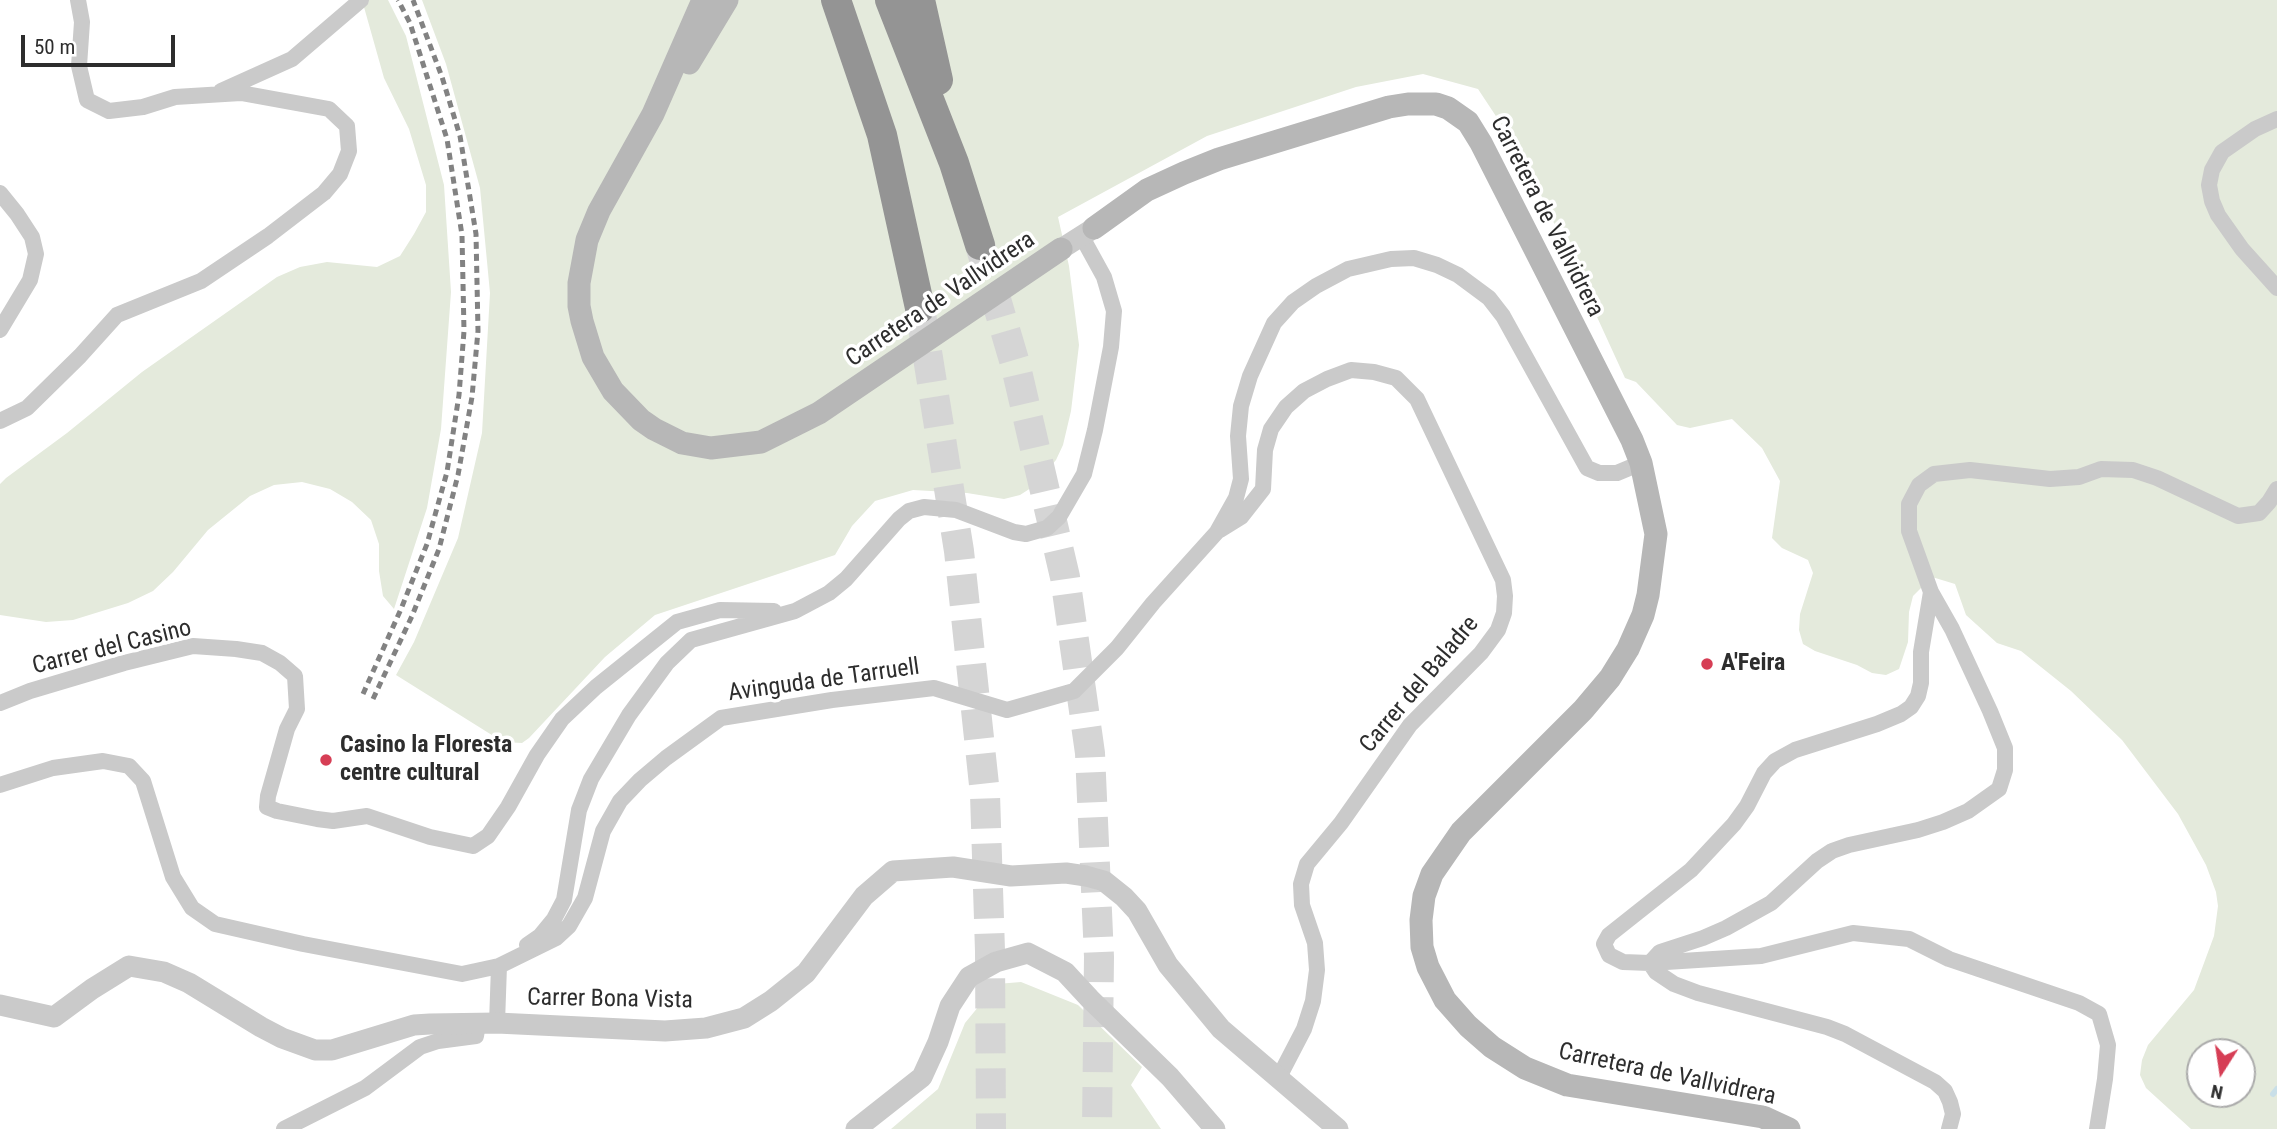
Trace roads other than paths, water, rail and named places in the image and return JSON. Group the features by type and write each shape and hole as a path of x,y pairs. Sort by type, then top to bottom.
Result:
{"highway":[{"path":"818,0 865,127 895,191"},
{"path":"836,0 882,135 920,308"},
{"path":"890,0 954,163 981,244"},
{"path":"920,0 954,163"}],"main road":[{"name":"Carretera de Vallvidrera","path":"703,0 653,114 599,211 587,240 579,284 579,306 593,357 613,391 640,419 654,429 682,443 711,448 745,446 791,429 874,378 1061,249"},
{"name":"Carretera de Vallvidrera","path":"653,114 692,60 727,0"},
{"name":"Carretera de Vallvidrera","path":"1088,232 1147,190 1219,159 1389,107 1422,103 1448,108 1468,122 1632,440 1641,463 1656,534 1648,595 1636,632 1610,677 1583,710 1461,832 1446,852 1432,874 1424,896 1422,947 1432,976 1455,1012 1492,1047 1525,1068 1567,1085 1763,1117 1789,1129"}],"street":[{"path":"0,421 27,408 117,316 201,281 268,236 324,193 340,174 349,151 347,127 329,109 242,93 175,97 143,107 110,111 87,100 79,66 82,22 78,0"},
{"path":"217,93 292,59 360,1"},
{"path":"2277,119 2238,139 2222,152 2212,170 2209,185 2218,215 2242,249 2277,288"},
{"path":"0,193 18,214 32,237 36,254 30,280 0,330"},
{"path":"284,1129 365,1088 420,1047 438,1041 476,1036 488,1023 499,966 540,936 554,919 564,900 579,810 591,779 629,715 667,663 691,640 795,611 830,593 909,511 925,507 956,510 1026,534 1047,528 1059,517 1073,497 1087,463 1111,347 1114,311 1088,232"},
{"name":"Carretera de Vallvidrera","path":"1061,249 1088,232"},
{"name":"Avinguda de Tarruell","path":"0,785 53,768 103,761 129,766 143,781 173,877 192,908 215,924 303,944 462,974 499,966 556,939 569,926 585,898 603,831 620,801 674,751 721,718 831,700 934,688 1007,710 1074,691 1117,648 1153,603 1217,532 1236,498 1241,479 1238,436 1241,406 1250,376 1274,323 1293,302 1348,269 1391,259 1414,258 1458,275 1489,298 1515,334 1587,468 1599,473 1617,473 1641,463"},
{"name":"Carrer del Baladre","path":"1217,532 1241,517 1263,489 1265,450 1271,429 1286,407 1304,391 1326,379 1351,370 1374,372 1396,378 1417,398 1503,580 1505,596 1504,612 1498,630 1481,653 1410,725 1341,823 1307,864 1301,884 1302,905 1315,943 1317,970 1313,1001 1304,1029 1278,1079"},
{"path":"1650,963 1660,952 1726,928 1771,903 1817,860 1832,852 1849,845 1943,822 1968,811 1999,789 2005,770 2005,748 1990,710 1931,592 1909,531 1909,505 1919,485 1934,474 1970,470 2050,479 2079,477 2101,469 2133,470 2157,478 2238,516 2259,513 2277,489"},
{"path":"1931,592 1921,652 1921,683 1918,696 1911,707 1877,724 1795,750 1775,761 1764,773 1734,824 1706,855 1609,935 1604,944 1609,956 1622,962 1650,963 1761,956 1853,933 1909,939 1949,959 2080,1003 2099,1014 2108,1045 2097,1129"},
{"name":"Carrer del Casino","path":"0,703 30,691 124,663 193,646 262,653 281,663 295,676 297,709 287,729 267,807 333,821 367,816 430,837 473,846 488,836 562,719 596,687 677,622 720,610 795,611"},
{"name":"Carrer Bona Vista","path":"0,1005 54,1017 129,966 164,972 189,983 261,1027 315,1050 332,1050 414,1026 448,1023 665,1031 706,1028 744,1018 771,1001 806,973 864,896 893,872 953,866 1011,876 1066,873 1104,881 1124,898 1137,911 1168,965 1221,1029 1338,1129"},
{"path":"856,1129 922,1077 950,1006 969,977 996,962 1028,953 1065,972 1170,1077 1215,1129"},
{"path":"1650,963 1656,972 1675,984 1698,993 1827,1027 1935,1082 1945,1091 1950,1102 1953,1114 1949,1129"}],"waterway":[{"path":"2273,1094 2277,1089"}],"tunnel":[{"path":"980,245 1016,367 1065,577 1090,753 1099,957 1097,1129"},
{"path":"920,308 959,551 985,794 990,951 991,1129"}],"railway":[{"path":"363,694 427,544 447,472 459,395 464,331 462,235 447,139 410,23 398,0"},
{"path":"373,699 412,616 439,549 458,475 472,397 478,331 476,234 460,136 442,77 413,0"}],"place":[{"name":"A'Feira","path":"1707,664"},
{"name":"Casino la Floresta centre cultural","path":"326,760"}]}
